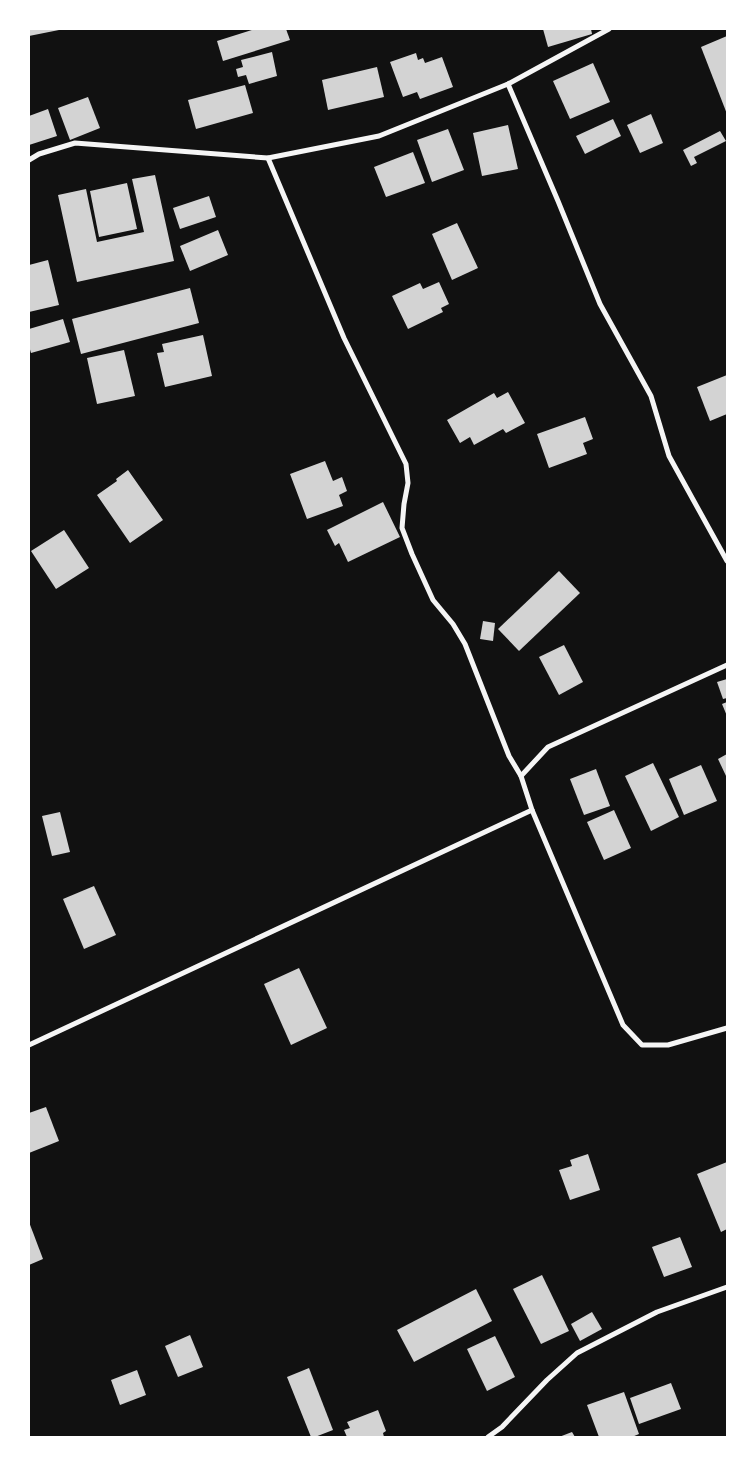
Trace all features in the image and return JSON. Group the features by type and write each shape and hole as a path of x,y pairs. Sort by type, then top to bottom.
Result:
{"street":[{"path":"29,160 39,154 76,143 268,158 379,136 508,84 609,29"},
{"path":"508,84 600,304 651,396 669,456 727,561"},
{"path":"268,158 344,338 406,464 408,483 402,528 412,554 433,600 453,624 465,644 508,756 521,776 532,810 623,1026 642,1045 668,1045 727,1028"},
{"path":"521,776 548,746 727,665"},
{"path":"29,1045 532,810"},
{"path":"488,1437 502,1427 547,1380 577,1353 657,1312 727,1287"}],"building":[{"path":"29,29 59,29 59,30 29,36"},
{"path":"255,29 286,29 290,40 223,61 217,41"},
{"path":"543,29 591,29 592,34 548,47"},
{"path":"727,36 727,114 701,47"},
{"path":"272,52 277,76 249,84 246,75 238,77 236,69 243,67 241,60"},
{"path":"416,53 418,60 423,58 425,63 442,57 453,87 420,99 417,92 403,97 390,62"},
{"path":"593,63 610,102 570,119 553,81"},
{"path":"377,67 384,97 328,110 322,80"},
{"path":"245,85 253,113 196,129 188,100"},
{"path":"88,97 100,128 70,140 58,108"},
{"path":"48,109 57,136 29,145 29,116"},
{"path":"651,114 663,143 640,153 627,125"},
{"path":"613,119 621,136 585,154 576,136"},
{"path":"508,125 518,169 482,176 473,133"},
{"path":"448,129 464,170 432,182 417,140"},
{"path":"720,131 726,141 694,157 697,163 691,166 683,150"},
{"path":"413,152 425,183 386,197 374,167"},
{"path":"155,175 174,261 77,282 58,195 86,189 97,242 144,232 132,179"},
{"path":"127,183 137,229 99,237 90,191"},
{"path":"209,196 216,217 180,229 173,208"},
{"path":"457,223 478,268 452,280 432,234"},
{"path":"218,230 228,255 190,271 180,246"},
{"path":"48,260 59,305 29,312 29,265"},
{"path":"439,282 449,304 441,308 443,312 408,329 392,296 420,283 423,289"},
{"path":"190,288 199,323 81,354 72,319"},
{"path":"63,319 70,342 31,353 29,329"},
{"path":"203,335 212,376 165,387 157,353 164,352 162,344"},
{"path":"124,350 135,396 97,404 87,358"},
{"path":"727,375 727,414 710,421 697,387"},
{"path":"508,392 525,423 506,433 503,429 474,445 470,437 460,443 447,420 494,393 497,398"},
{"path":"585,417 593,439 583,443 587,454 549,468 537,434"},
{"path":"325,461 333,481 342,477 347,491 339,495 343,506 307,519 290,474"},
{"path":"128,470 163,520 130,543 97,495 117,481 116,479"},
{"path":"383,502 400,537 348,562 339,543 335,546 327,530"},
{"path":"64,530 89,568 56,589 31,551"},
{"path":"559,571 580,593 519,651 498,629"},
{"path":"483,621 495,623 493,641 480,639"},
{"path":"564,645 583,682 559,695 539,657"},
{"path":"727,679 727,698 723,699 717,682"},
{"path":"727,702 727,716 722,704"},
{"path":"727,754 727,778 718,759"},
{"path":"653,763 679,817 651,831 625,776"},
{"path":"701,765 717,801 684,815 669,779"},
{"path":"596,769 610,806 584,815 570,779"},
{"path":"614,810 631,848 604,860 587,822"},
{"path":"60,812 70,852 52,856 42,816"},
{"path":"94,886 116,935 84,949 63,899"},
{"path":"299,968 327,1028 291,1045 264,984"},
{"path":"46,1107 59,1141 29,1153 29,1113"},
{"path":"588,1154 600,1190 570,1200 559,1170 572,1166 570,1160"},
{"path":"727,1162 727,1229 721,1232 697,1174"},
{"path":"29,1222 43,1259 29,1265"},
{"path":"680,1237 692,1267 664,1277 652,1247"},
{"path":"542,1275 569,1331 541,1344 513,1289"},
{"path":"476,1289 492,1321 414,1362 397,1330"},
{"path":"592,1312 602,1329 580,1341 571,1324"},
{"path":"190,1335 203,1367 178,1377 165,1346"},
{"path":"495,1336 515,1377 487,1391 467,1349"},
{"path":"309,1368 333,1430 315,1437 311,1437 287,1377"},
{"path":"137,1370 146,1395 120,1405 111,1380"},
{"path":"671,1383 681,1409 639,1424 630,1398"},
{"path":"624,1392 639,1434 632,1437 599,1437 587,1405"},
{"path":"378,1410 386,1431 383,1433 384,1437 347,1437 344,1430 350,1428 347,1422"},
{"path":"572,1432 575,1437 559,1437"}]}
